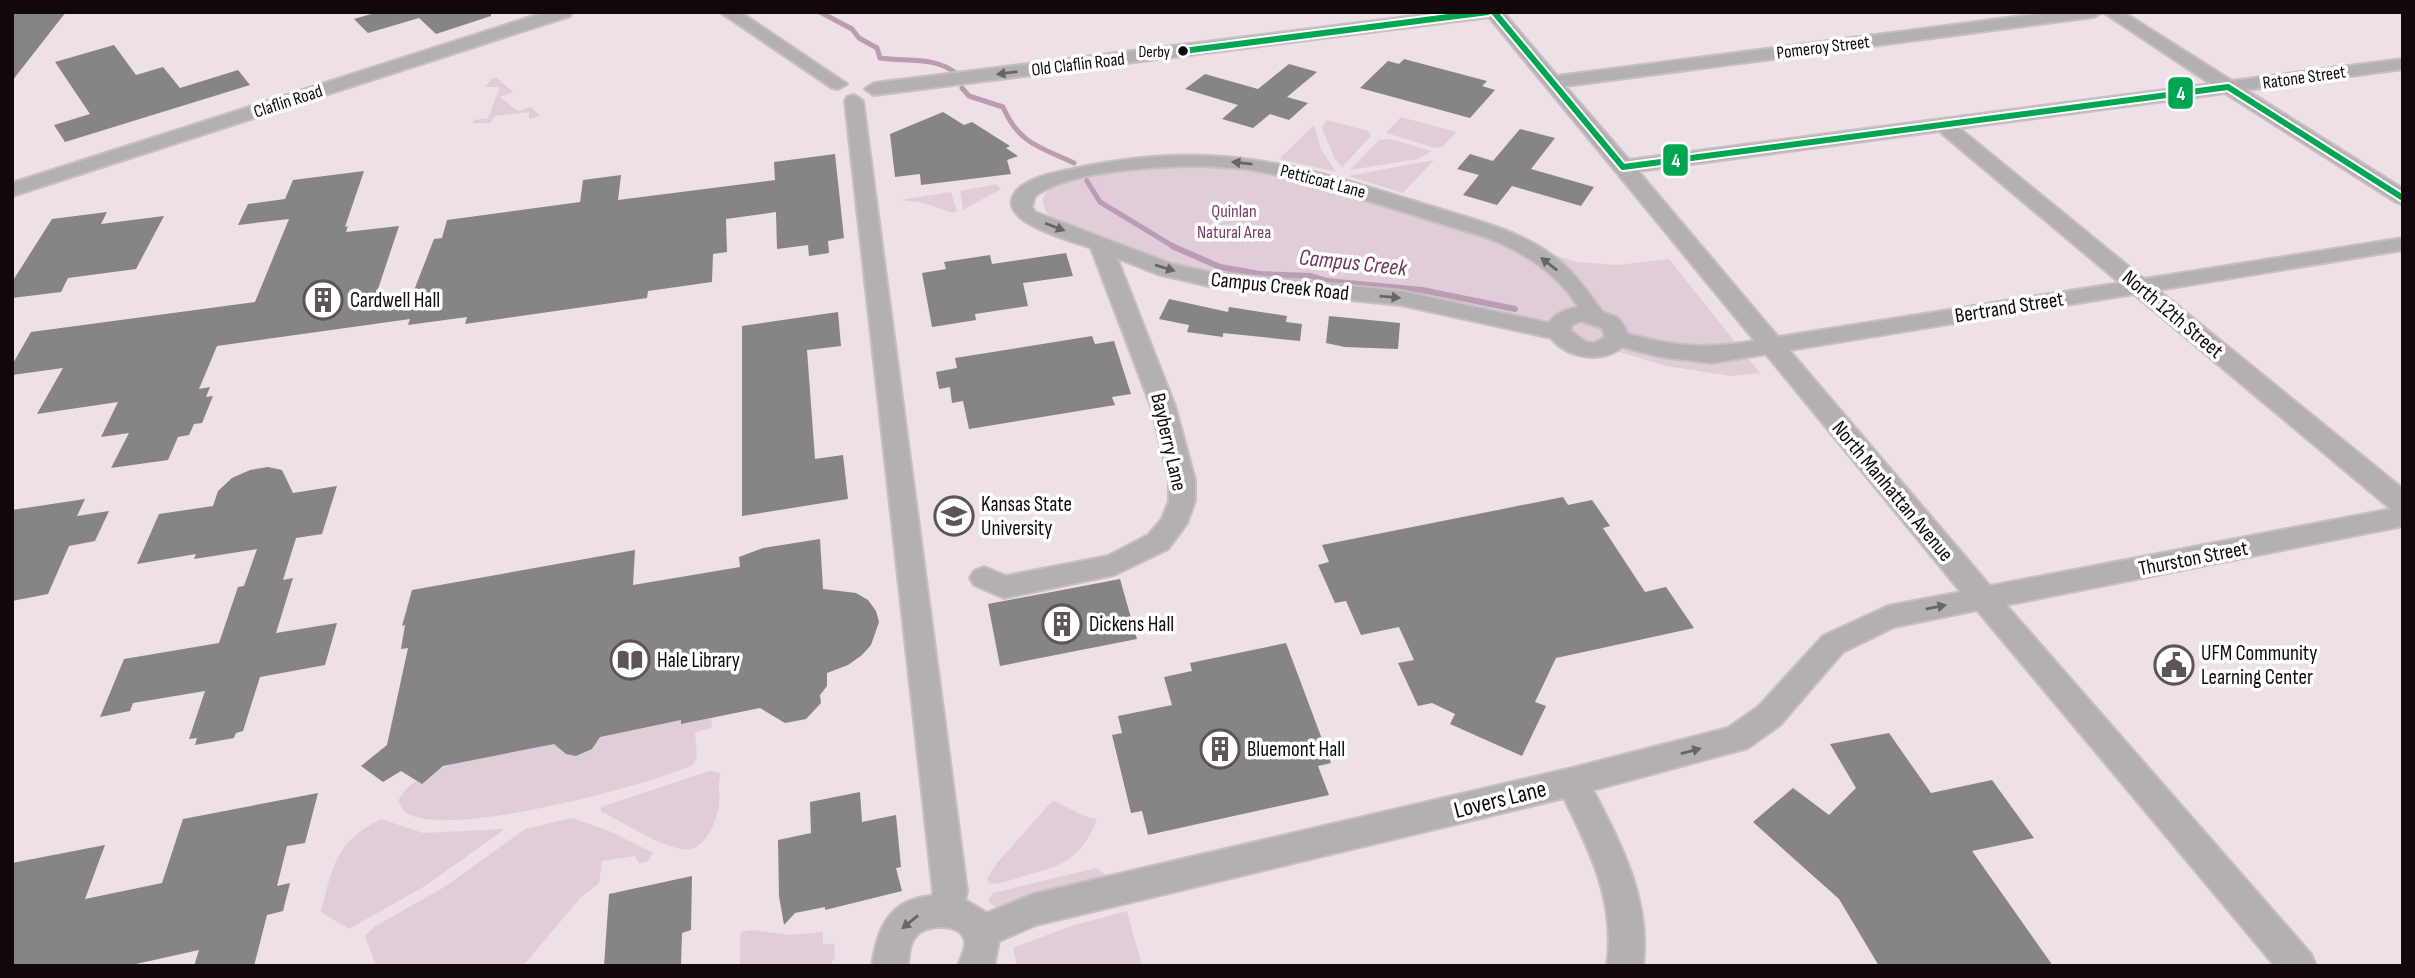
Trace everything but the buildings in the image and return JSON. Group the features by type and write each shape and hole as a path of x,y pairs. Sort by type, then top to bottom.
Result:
{"street":[{"name":"Claflin Road","path":"12,190 564,12"},
{"path":"728,12 855,91 950,891 945,909"},
{"name":"Old Claflin Road","path":"855,91 1492,12"},
{"name":"North Manhattan Avenue","path":"1492,12 1983,598 2298,966"},
{"name":"Pomeroy Street","path":"1552,82 2094,12"},
{"path":"2111,12 2403,198"},
{"name":"Ratone Street","path":"1623,167 2403,64"},
{"name":"North 12th Street","path":"1943,125 2403,504"},
{"name":"Petticoat Lane","path":"1022,198 1043,181 1140,162 1223,161 1279,169 1455,220 1526,246 1573,285 1585,298 1592,315"},
{"name":"Campus Creek Road","path":"1022,198 1022,207 1027,216 1165,269 1209,279 1401,298 1559,332"},
{"name":"Bertrand Street","path":"1617,338 1661,350 1712,355 2403,244"},
{"name":"Bayberry Lane","path":"984,578 1004,587 1114,565 1158,542 1174,523 1182,501 1182,480 1163,407 1101,245"},
{"path":"1592,315 1615,328 1617,338 1605,349 1585,349 1568,343 1559,332 1559,327 1566,318 1592,315"},
{"name":"Thurston Street","path":"1983,598 2403,516"},
{"name":"Lovers Lane","path":"978,950 1033,910 1572,782 1737,738 1769,716 1833,644 1873,622 1888,617 1983,598"},
{"path":"1572,782 1602,838 1621,896 1629,950 1625,966"},
{"path":"890,966 890,950 904,925 924,913 945,909 967,916 978,950"}],"green space":[{"path":"492,78 497,78 513,92 500,97 518,111 531,107 540,116 529,119 529,112 495,116 490,123 473,123 474,120 488,118 500,87 485,87"},
{"path":"1401,117 1456,132 1443,146 1435,148 1386,133"},
{"path":"1327,120 1368,131 1371,136 1342,167 1335,159 1322,128"},
{"path":"1314,125 1321,149 1336,172 1279,159"},
{"path":"1390,139 1432,151 1418,159 1350,170 1379,140"},
{"path":"1434,160 1403,193 1348,176"},
{"name":"Quinlan Natural Area","path":"1204,164 1250,169 1306,180 1577,262 1617,265 1669,259 1760,373 1731,376 1666,366 1456,303 1216,273 1177,264 1049,215 1043,199 1053,187 1074,178 1135,168"},
{"path":"996,184 1001,189 963,210 960,191"},
{"path":"951,192 957,211 953,213 924,203 900,200"},
{"path":"711,718 712,728 695,732 697,757 693,765 594,796 505,815 431,820 408,814 398,801 410,786 427,774 472,758 562,742 562,751 576,756 592,749 598,737 681,720 682,724"},
{"path":"709,771 721,773 718,811 712,828 697,847 672,847 601,811 601,807"},
{"path":"1053,800 1084,816 1097,819 1079,851 1052,867 989,884 987,879 997,863"},
{"path":"572,818 609,831 653,853 648,861 639,864 635,856 602,861 599,883 581,897 523,966 376,966 365,936 374,927 446,886 525,829"},
{"path":"381,819 423,833 505,829 425,886 349,929 321,912 329,881 345,846"},
{"path":"1096,868 1111,878 1003,914 988,901 993,893"},
{"path":"1127,911 1142,966 1017,965 1013,948 1071,926"},
{"path":"752,930 790,935 823,932 823,945 834,943 835,957 830,966 740,966 741,932"}],"waterway":[{"name":"Campus Creek","path":"820,12 852,29 859,38 877,48 880,58 930,62 957,74"},
{"name":"Campus Creek","path":"962,88 969,96 1003,107 1024,137 1074,163"},
{"name":"Campus Creek","path":"1087,181 1100,202 1175,247"},
{"name":"Campus Creek","path":"1175,247 1220,267 1260,274 1311,276 1327,281 1422,290 1515,309"}],"transit line":[{"name":"4","path":"1183,51 1488,12"},
{"name":"4","path":"1494,12 1623,167 2228,87 2403,198"}],"place":[{"name":"Derby","path":"1183,51"},
{"name":"Cardwell Hall","path":"323,300"},
{"name":"Kansas State University","path":"954,516"},
{"name":"Dickens Hall","path":"1062,624"},
{"name":"Hale Library","path":"630,660"},
{"name":"UFM Community Learning Center","path":"2174,665"},
{"name":"Bluemont Hall","path":"1220,749"}]}
